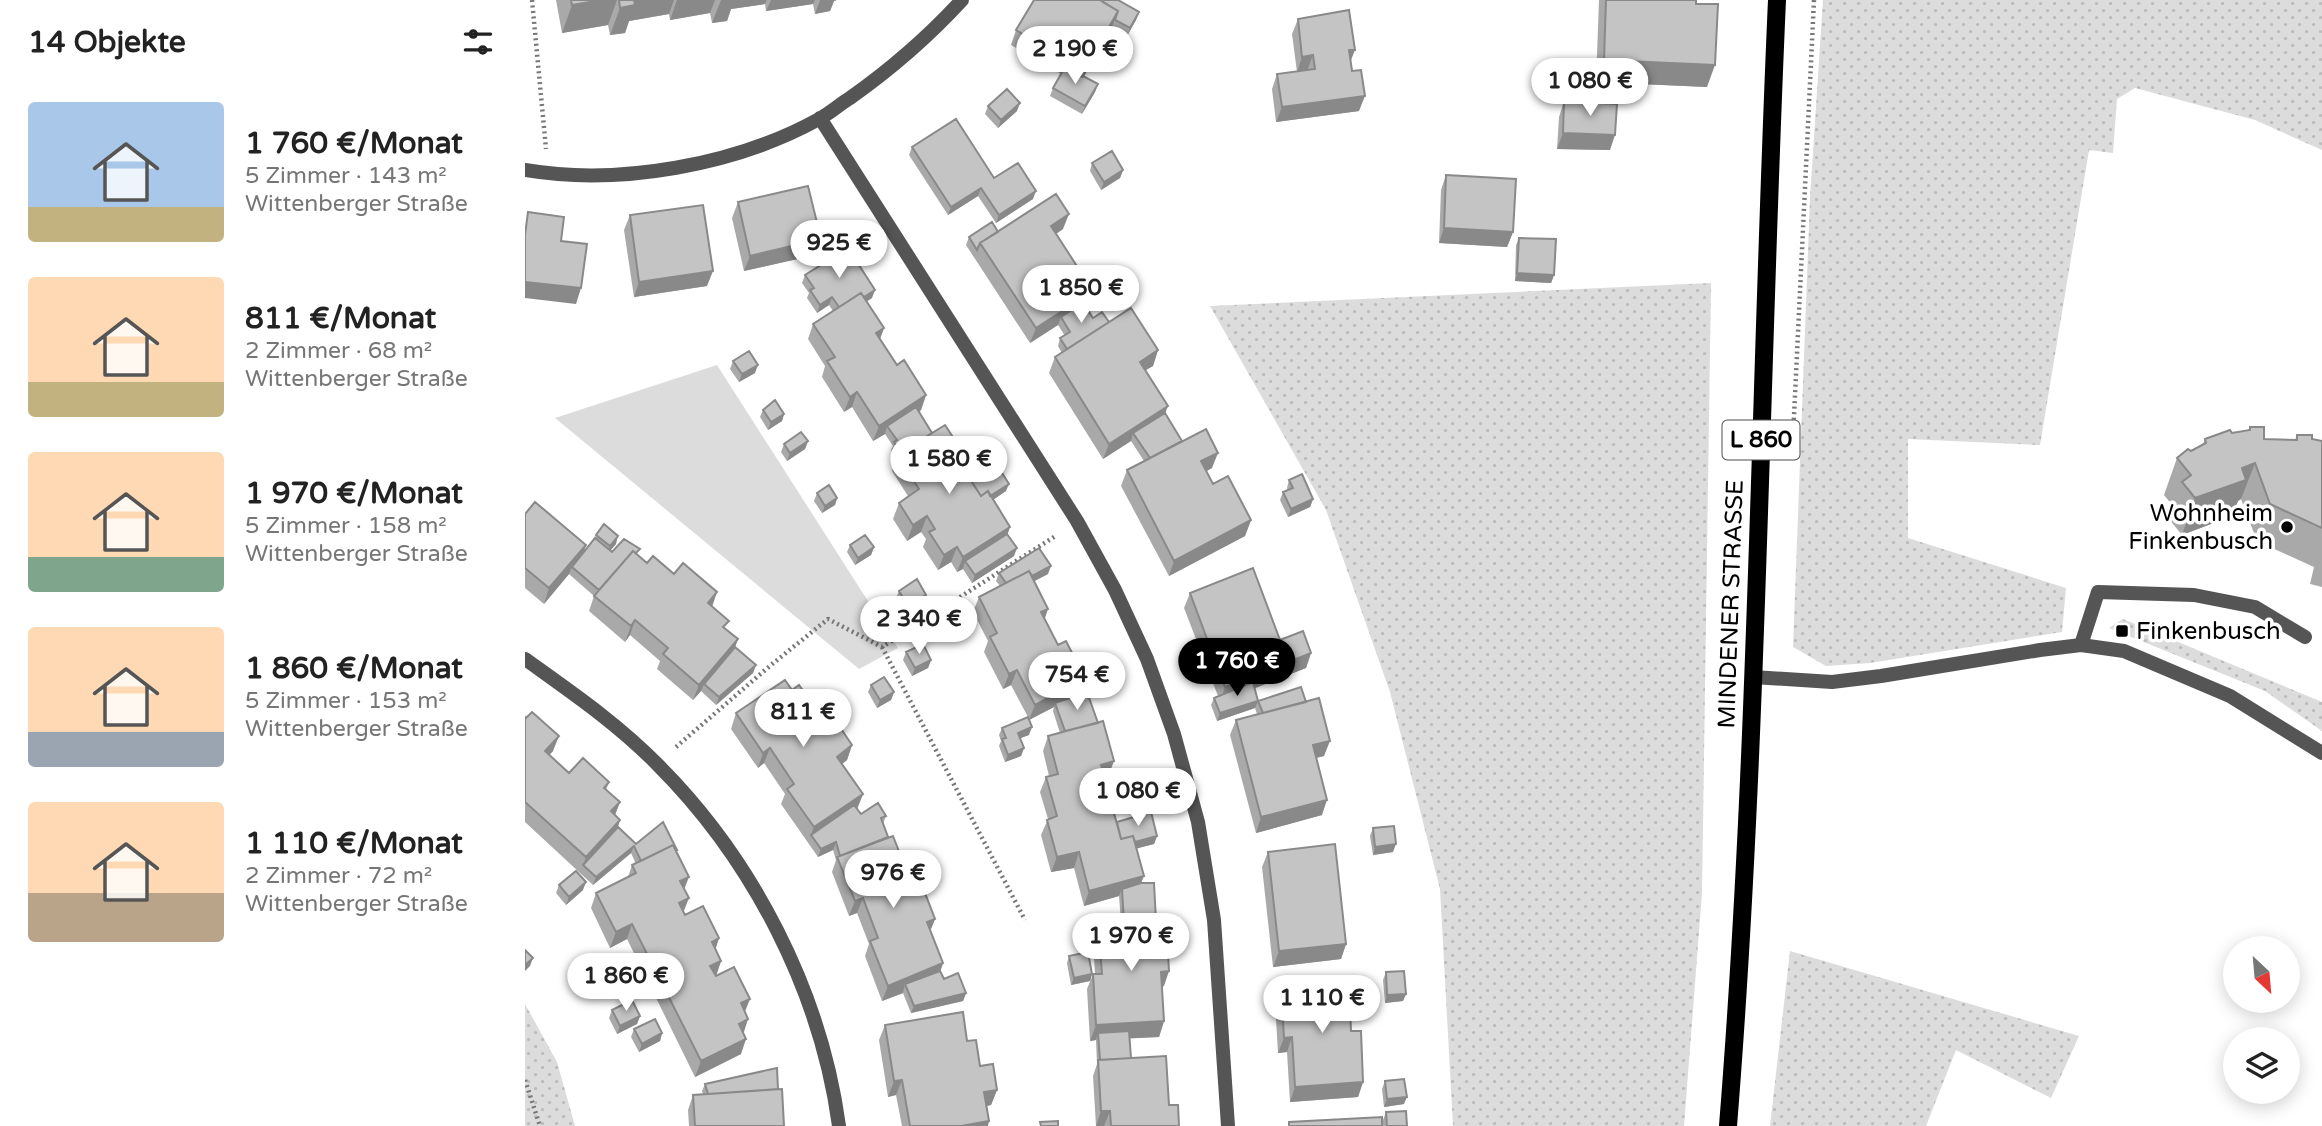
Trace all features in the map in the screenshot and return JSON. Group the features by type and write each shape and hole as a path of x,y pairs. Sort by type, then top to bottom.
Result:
{"main road":[{"name":"MINDENER STRASSE","path":"1728,1126 1753,677 1777,0"}],"street":[{"path":"525,170 548,174 608,174 672,168 730,155 775,139 820,118 910,52 961,0"},
{"path":"820,118 1077,521 1115,590 1147,659 1174,734 1198,822 1214,920 1228,1126"},
{"path":"2081,645 2098,593 2194,594 2255,607 2305,637"},
{"path":"1753,677 1832,682 1881,677 2081,645 2124,651 2230,696 2322,753"},
{"path":"525,659 599,712 657,764 702,813 742,871 776,928 803,991 824,1054 839,1126"}],"path":[{"path":"532,0 548,174"},
{"path":"1792,464 1814,0"},
{"path":"882,647 1077,521"},
{"path":"694,731 828,619 882,647 1025,920"},
{"path":"525,1080 540,1126"}],"shaded area":[{"path":"1823,0 2322,0 2322,150 2255,120 2135,88 2117,99 2113,153 2089,150 2040,445 1908,439 1908,538 2066,588 2062,632 1870,663 1826,666 1793,647 1810,198"},
{"path":"1711,283 1702,893 1684,1126 1453,1126 1440,889 1390,692 1326,510 1210,306"},
{"path":"717,365 898,648 859,669 555,418"},
{"path":"2123,619 2322,702 2322,731 2265,691 2109,628"},
{"path":"1790,951 2079,1036 2051,1098 1956,1050 1926,1126 1770,1126"},
{"path":"525,1004 557,1062 575,1126 525,1126"}],"building":[{"path":"571,0 602,0 572,5"},
{"path":"619,0 634,0 635,5 620,8"},
{"path":"1034,0 1100,0 1118,11 1085,70 1016,30"},
{"path":"1118,0 1139,12 1130,28 1115,20 1118,11 1103,2"},
{"path":"1606,0 1696,0 1696,4 1718,4 1715,65 1604,60"},
{"path":"1349,10 1355,50 1349,50 1352,71 1361,70 1365,96 1282,107 1277,74 1315,69 1313,55 1302,57 1298,19"},
{"path":"1065,67 1098,84 1085,106 1053,88"},
{"path":"1007,89 1020,103 1001,120 988,106"},
{"path":"1564,101 1617,104 1615,135 1563,133"},
{"path":"956,119 994,178 1018,163 1036,191 999,215 981,188 951,207 912,147"},
{"path":"1112,151 1123,170 1104,182 1092,163"},
{"path":"1446,175 1516,179 1513,232 1444,228"},
{"path":"808,186 821,239 750,256 738,202"},
{"path":"1056,194 1069,214 1051,226 1093,291 1036,328 980,243"},
{"path":"703,205 713,271 639,282 630,215"},
{"path":"528,212 564,217 561,241 587,244 581,288 525,282"},
{"path":"992,222 998,232 980,243 977,250 969,237"},
{"path":"1519,238 1556,239 1554,275 1517,273"},
{"path":"848,248 875,290 864,297 861,293 839,307 832,297 820,305 810,290 814,288 805,275"},
{"path":"861,293 884,328 876,333 897,365 904,360 926,395 879,426 857,392 850,397 827,361 835,357 813,324"},
{"path":"1083,303 1093,318 1102,312 1109,322 1067,349 1060,338 1070,332 1061,317"},
{"path":"1131,308 1158,350 1140,362 1168,406 1109,444 1055,357"},
{"path":"749,351 758,365 742,374 733,361"},
{"path":"775,400 784,414 771,422 763,410"},
{"path":"916,407 932,433 901,453 894,442 897,440 887,426"},
{"path":"1165,413 1182,441 1150,458 1133,433"},
{"path":"945,425 968,460 960,464 981,496 988,491 1010,527 963,557 957,547 944,555 929,532 935,529 927,516 913,525 899,503 919,489 897,455"},
{"path":"2250,427 2264,427 2264,439 2297,440 2297,435 2312,435 2312,439 2322,441 2322,528 2270,504 2255,463 2242,468 2246,480 2195,498 2182,482 2191,475 2177,458 2188,449 2191,451 2206,443 2205,439 2230,430 2232,433 2250,430"},
{"path":"1206,429 1218,453 1201,461 1213,484 1228,476 1251,520 1174,561 1127,470"},
{"path":"801,432 808,441 790,453 784,444"},
{"path":"989,452 1009,484 990,496 988,491 981,496 963,468"},
{"path":"1302,474 1313,499 1291,509 1283,492 1293,488 1289,480"},
{"path":"829,485 837,498 825,506 817,493"},
{"path":"535,502 586,545 549,588 525,568 525,514"},
{"path":"604,524 618,536 610,546 596,535"},
{"path":"1007,534 1017,548 975,575 965,561"},
{"path":"865,535 874,547 858,558 850,545"},
{"path":"595,538 612,552 624,539 640,549 636,553 633,551 599,590 572,567"},
{"path":"1039,548 1051,566 1032,576 1029,571 1006,583 999,573"},
{"path":"633,551 647,563 653,556 674,574 683,563 717,592 708,603 729,621 723,627 738,639 699,685 663,654 668,648 635,620 631,626 594,596"},
{"path":"1253,568 1280,640 1303,631 1311,653 1225,687 1190,593"},
{"path":"1029,571 1048,609 1041,612 1058,645 1066,641 1085,678 1035,705 1017,670 1009,674 990,637 997,633 979,597"},
{"path":"917,579 926,595 908,606 899,591"},
{"path":"923,644 931,660 915,668 906,652"},
{"path":"735,647 756,665 719,697 704,684"},
{"path":"884,677 894,692 880,700 871,685"},
{"path":"785,680 792,690 799,685 819,713 827,708 852,745 837,757 863,794 814,827 787,789 794,784 770,748 763,753 736,713"},
{"path":"1253,682 1258,701 1220,713 1214,698"},
{"path":"1301,687 1306,702 1263,713 1258,701"},
{"path":"1087,692 1098,723 1065,731 1055,703"},
{"path":"1319,698 1330,741 1313,745 1327,800 1261,817 1236,720"},
{"path":"532,712 559,736 545,751 569,773 583,758 609,782 604,788 620,802 611,811 620,820 586,857 525,802 525,719"},
{"path":"1028,717 1032,727 1018,733 1024,748 1008,755 1002,739 1006,738 1002,728"},
{"path":"1103,721 1114,761 1101,765 1121,839 1133,836 1144,876 1089,891 1079,852 1057,857 1047,820 1057,816 1046,777 1058,774 1048,736"},
{"path":"878,803 886,816 881,818 888,837 840,856 836,842 821,849 811,835 854,805 861,814"},
{"path":"1151,812 1157,836 1135,842 1133,836 1121,839 1117,822"},
{"path":"663,822 677,850 673,845 641,861 634,846 596,877 583,865 618,827 636,844"},
{"path":"1394,826 1396,844 1375,847 1373,828"},
{"path":"893,836 909,877 918,875 935,919 927,922 943,963 888,986 870,941 878,938 863,898 855,901 837,857"},
{"path":"1335,844 1346,944 1279,951 1268,852"},
{"path":"673,845 689,877 680,881 689,898 679,903 685,915 703,906 719,938 712,942 721,961 710,966 716,976 734,967 750,999 741,1003 748,1019 739,1024 746,1039 701,1061 632,924 616,932 596,893 636,873 632,865"},
{"path":"576,871 586,882 569,897 559,885"},
{"path":"1141,883 1154,883 1156,921 1124,923 1122,889"},
{"path":"1166,920 1169,971 1161,972 1164,1021 1096,1025 1093,974 1102,974 1098,925"},
{"path":"525,950 533,958 525,965"},
{"path":"1088,952 1092,974 1074,978 1069,956"},
{"path":"940,971 944,979 958,973 966,993 914,1006 905,984"},
{"path":"1404,971 1406,994 1387,995 1386,972"},
{"path":"1349,983 1351,1031 1361,1031 1363,1082 1295,1087 1292,1037 1284,1038 1281,987"},
{"path":"632,1000 640,1016 620,1026 612,1010"},
{"path":"963,1012 967,1041 976,1040 980,1066 993,1064 997,1090 984,1092 989,1121 961,1126 910,1126 902,1080 894,1081 885,1025"},
{"path":"655,1019 662,1033 642,1044 634,1029"},
{"path":"1129,1031 1131,1058 1100,1060 1098,1033"},
{"path":"1166,1056 1169,1105 1178,1105 1179,1126 1111,1126 1110,1111 1101,1111 1098,1060"},
{"path":"777,1068 778,1089 708,1094 705,1084"},
{"path":"1404,1079 1407,1097 1387,1099 1385,1081"},
{"path":"782,1089 784,1126 695,1126 693,1095"},
{"path":"1406,1111 1407,1126 1387,1126 1386,1112"},
{"path":"1382,1117 1382,1126 1289,1126 1289,1122"},
{"path":"1058,1121 1058,1126 1041,1126 1040,1122"}],"place":[{"name":"Wohnheim Finkenbusch","path":"2287,527"},
{"name":"Finkenbusch","path":"2122,631"}]}
